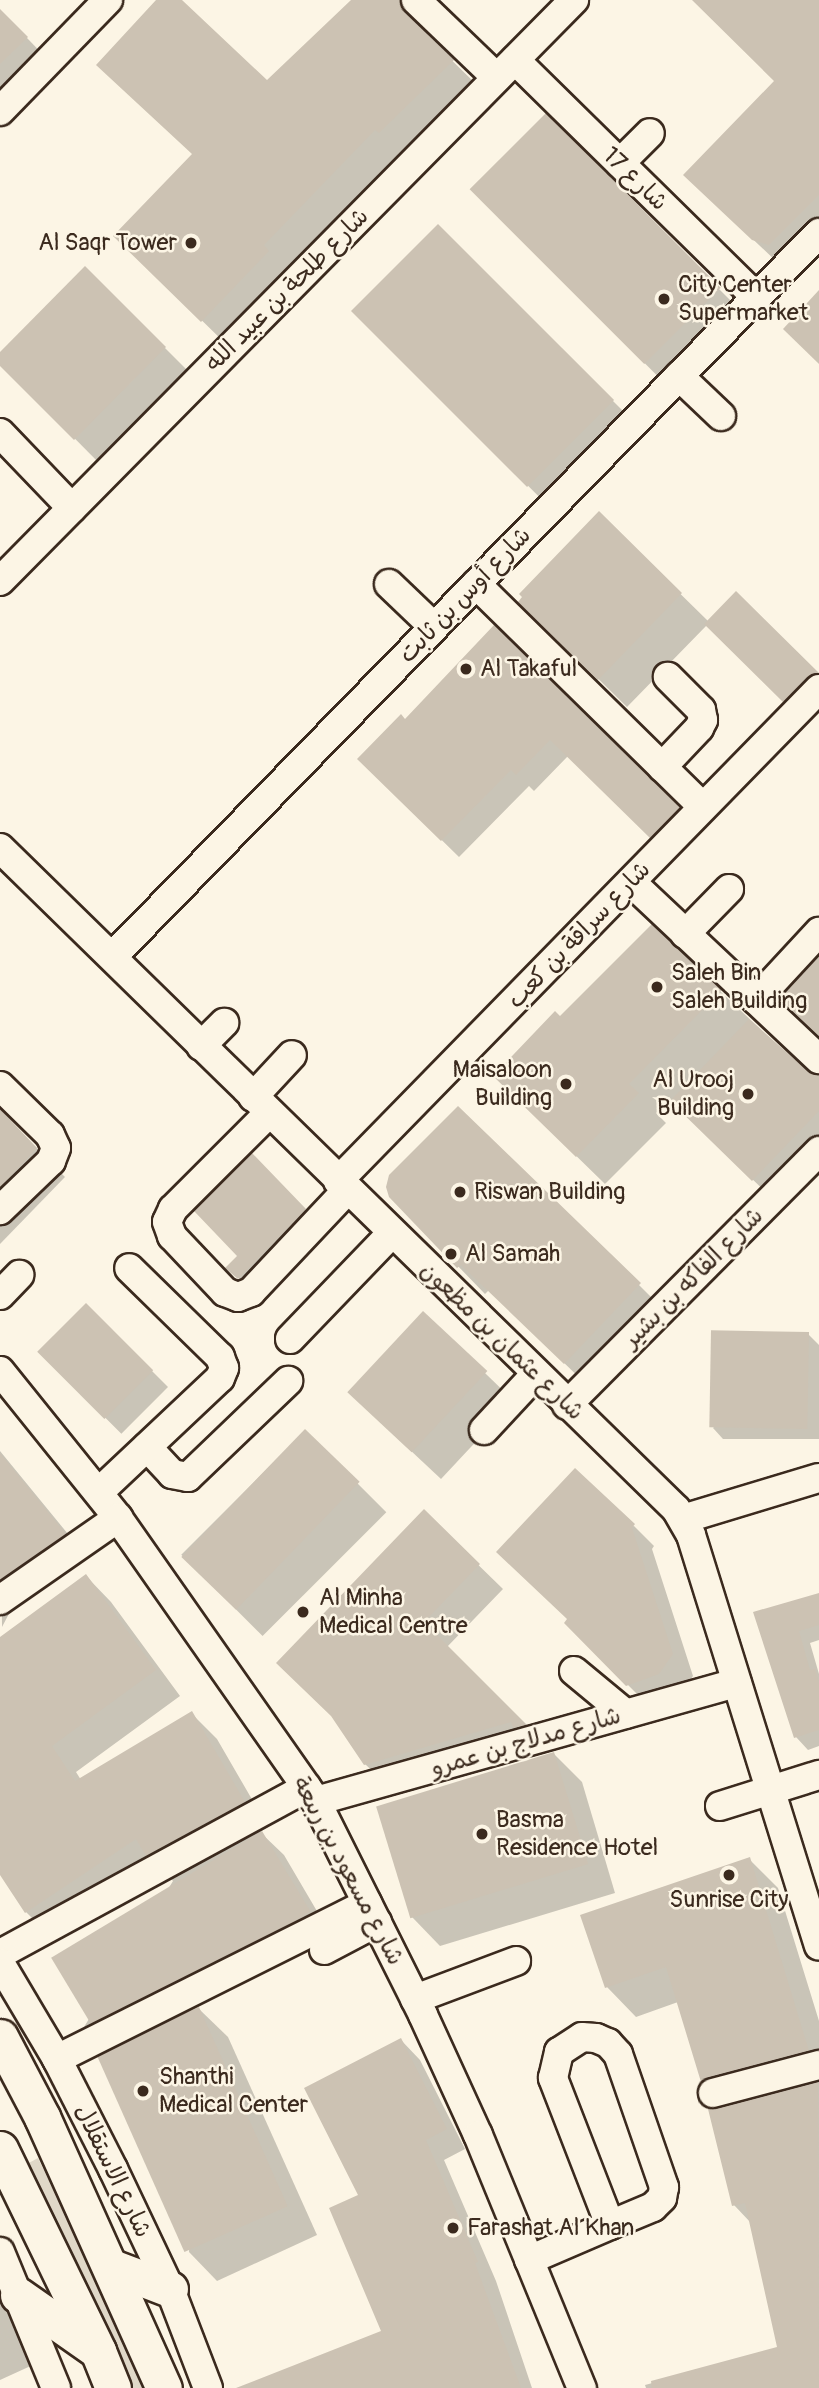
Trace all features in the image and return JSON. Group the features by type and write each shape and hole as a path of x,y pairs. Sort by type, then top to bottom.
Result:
{"main road":[{"name":"شارع الاستقلال","path":"3,2055 112,2267 164,2388"},
{"path":"0,2149 98,2351 113,2388"},
{"path":"112,2267 170,2290"},
{"path":"18,2295 98,2351"}],"street":[{"path":"0,111 108,0"},
{"name":"شارع 17","path":"416,0 506,69 620,163 756,297"},
{"name":"شارع طلحة بن عبيد الله","path":"0,581 574,0"},
{"path":"620,163 650,133"},
{"name":"شارع أوس بن ثابت","path":"112,957 819,233"},
{"path":"679,376 722,416"},
{"path":"0,433 72,508"},
{"path":"389,584 434,627"},
{"path":"476,584 703,807"},
{"path":"662,767 699,728 703,720 701,710 668,677"},
{"name":"شارع سراقة بن كعب","path":"261,1105 173,1209 167,1222 172,1236 225,1292 238,1297 251,1292 343,1185 819,689"},
{"name":"شارع عثمان بن مظعون","path":"0,849 567,1405 668,1500 683,1519 769,1790 808,1876 819,1946"},
{"path":"632,883 819,1059"},
{"path":"685,933 729,889"},
{"path":"756,1000 819,932"},
{"path":"201,1046 224,1023"},
{"path":"261,1105 292,1055"},
{"path":"0,1086 50,1135 56,1148 51,1161 0,1210"},
{"name":"شارع الفاكه بن بشير","path":"567,1405 819,1151"},
{"path":"290,1339 392,1233"},
{"path":"99,1492 219,1378 223,1368 220,1357 129,1268"},
{"path":"0,1295 19,1275"},
{"name":"شارع مسعود بن ربيعة","path":"0,1371 99,1492 311,1794 415,1999 478,2135 582,2388"},
{"path":"484,1430 536,1374"},
{"path":"146,1447 172,1474 188,1477 288,1381"},
{"path":"683,1519 819,1478"},
{"path":"0,1600 118,1518"},
{"path":"574,1671 626,1714"},
{"name":"شارع مدلاج بن عمرو","path":"0,1954 311,1794 737,1683"},
{"path":"720,1806 819,1775"},
{"path":"324,1950 372,1913"},
{"path":"57,2059 372,1913"},
{"path":"415,1999 516,1961"},
{"name":"شارع الاستقلال","path":"0,1963 57,2059 170,2290 208,2388"},
{"path":"529,2260 653,2207 662,2198 664,2187 618,2054 608,2043 596,2038 582,2037 559,2052 553,2078 610,2225"},
{"path":"713,2093 819,2066"},
{"path":"0,2252 57,2388"}],"shaded area":[{"path":"38,2158 143,2388 127,2388 25,2165"}],"building":[{"path":"156,0 182,0 267,80 351,0 400,0 404,12 454,60 379,133 375,130 264,245 269,251 201,322 113,236 192,154 96,65"},
{"path":"692,0 819,0 819,195 769,245 752,240 683,175 774,81"},
{"path":"0,9 28,37 0,64"},
{"path":"546,113 721,288 644,364 470,189"},
{"path":"438,224 614,400 527,487 351,311"},
{"path":"85,266 166,347 74,440 0,366 0,352"},
{"path":"819,290 819,364 783,329"},
{"path":"599,511 682,593 598,680 518,602 522,597 519,594"},
{"path":"736,591 819,673 807,677 783,702 704,624"},
{"path":"494,625 680,808 650,838 550,740 516,775 511,770 441,841 357,759 401,714 405,719"},
{"path":"652,924 722,990 629,1084 639,1093 576,1157 493,1076 555,1011 560,1016"},
{"path":"819,956 819,1036 780,999"},
{"name":"Al Urooj Building","path":"749,1019 808,1071 819,1075 819,1111 752,1181 670,1101"},
{"path":"458,1106 641,1283 564,1364 461,1265 457,1268 389,1197 386,1187 389,1175"},
{"path":"0,1109 37,1148 0,1187"},
{"path":"252,1153 306,1209 238,1279 225,1268 237,1256 194,1211"},
{"path":"86,1303 153,1370 104,1419 37,1352"},
{"path":"423,1311 487,1371 412,1452 347,1392"},
{"path":"711,1330 809,1332 807,1429 709,1427"},
{"path":"305,1429 360,1482 236,1610 181,1557"},
{"path":"0,1453 66,1534 0,1580"},
{"path":"575,1468 635,1524 632,1528 673,1654 659,1674 626,1686 564,1623 567,1619 496,1552"},
{"path":"424,1509 480,1564 424,1622 527,1725 513,1728 511,1722 364,1765 331,1716 276,1663"},
{"path":"86,1574 156,1670 52,1746 75,1781 192,1711 245,1802 146,1856 136,1839 25,1913 0,1875 0,1637"},
{"path":"819,1593 819,1625 799,1631 810,1670 815,1669 819,1682 819,1730 794,1738 753,1612"},
{"name":"Basma Residence Hotel","path":"554,1752 588,1864 410,1918 376,1806"},
{"path":"262,1831 310,1912 100,2038 51,1958"},
{"path":"750,1857 809,2051 709,2077 701,2082 666,1967 605,1988 580,1915"},
{"path":"199,2007 288,2206 184,2252 96,2053"},
{"path":"401,2038 447,2129 426,2140 478,2262 475,2263 521,2388 236,2388 381,2331 329,2208 358,2195 304,2088"},
{"path":"818,2082 819,2388 652,2388 651,2381 777,2347 745,2203 732,2206 708,2109"}],"place":[{"name":"Al Saqr Tower","path":"191,243"},
{"name":"City Center Supermarket","path":"664,299"},
{"name":"Al Takaful","path":"466,669"},
{"name":"Saleh Bin Saleh Building","path":"657,987"},
{"name":"Maisaloon Building","path":"566,1084"},
{"name":"Al Urooj Building","path":"748,1094"},
{"name":"Riswan Building","path":"460,1192"},
{"name":"Al Samah","path":"451,1254"},
{"name":"Al Minha Medical Centre","path":"303,1612"},
{"name":"Basma Residence Hotel","path":"482,1834"},
{"name":"Sunrise City","path":"729,1875"},
{"name":"Shanthi Medical Center","path":"143,2091"},
{"name":"Farashat Al Khan","path":"453,2228"}]}
